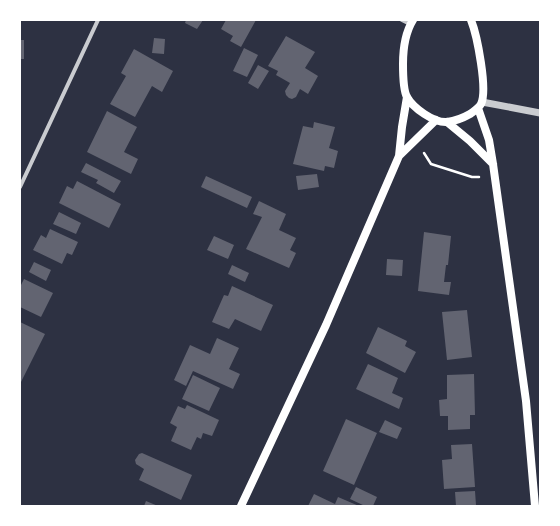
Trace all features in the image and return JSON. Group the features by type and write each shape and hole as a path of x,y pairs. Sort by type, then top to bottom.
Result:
{"main road":[{"path":"471,20 476,30 483,88 480,105 489,140 493,164 526,401 535,506"},
{"path":"241,506 326,325 399,156 407,97 403,75 403,50 412,22"},
{"path":"407,97 418,110 436,120 447,122 463,118 480,105"},
{"path":"399,156 436,120"},
{"path":"447,122 470,141 493,164"}],"street":[{"path":"20,187 98,20"},
{"path":"402,20 412,22"},
{"path":"480,105 540,114"},
{"path":"20,174 26,176"}],"path":[{"path":"416,138 431,164 472,177 495,178"}],"building":[{"path":"186,20 203,20 197,29 185,23"},
{"path":"226,20 256,20 241,47 230,41 233,36 221,29"},
{"path":"286,36 315,52 305,68 318,76 308,94 300,89 296,97 292,99 286,95 285,91 290,83 276,75 278,71 268,66"},
{"path":"154,38 165,39 164,54 152,53"},
{"path":"20,40 24,40 24,59 20,59"},
{"path":"244,48 258,55 247,77 233,71"},
{"path":"134,49 173,71 162,92 152,86 135,117 110,104 126,76 121,73"},
{"path":"258,65 269,71 258,89 248,83"},
{"path":"107,111 137,127 124,152 138,159 131,174 87,152"},
{"path":"314,122 335,127 329,148 338,151 334,168 325,166 324,171 293,164 303,126 313,128"},
{"path":"86,163 121,181 114,193 96,183 98,180 81,172"},
{"path":"317,174 319,187 298,190 296,176"},
{"path":"206,176 252,197 247,208 201,187"},
{"path":"77,181 121,204 109,228 59,203 67,186 73,189"},
{"path":"259,201 286,214 279,230 296,238 290,250 296,253 289,268 246,249 262,217 253,214"},
{"path":"59,212 81,223 76,234 53,224"},
{"path":"50,229 78,242 72,255 67,253 62,264 33,250 41,235 46,238"},
{"path":"424,232 451,236 448,265 446,265 444,282 451,282 449,295 418,291"},
{"path":"214,236 234,245 228,259 207,250"},
{"path":"387,259 403,260 402,276 386,275"},
{"path":"34,262 51,270 46,281 29,272"},
{"path":"232,265 249,273 245,282 228,274"},
{"path":"24,279 53,293 41,317 20,307 20,287"},
{"path":"232,286 273,305 261,331 235,319 229,329 212,322 224,295 228,296"},
{"path":"467,310 472,357 447,360 442,312"},
{"path":"20,322 45,334 21,382 20,381"},
{"path":"378,327 407,341 405,346 416,352 405,373 366,353"},
{"path":"217,338 239,348 229,369 240,374 233,389 193,371 186,386 174,380 190,345 210,354"},
{"path":"368,364 398,378 392,393 403,398 399,409 356,389"},
{"path":"474,374 475,415 470,415 470,429 448,430 448,416 440,416 439,400 447,399 447,375"},
{"path":"193,375 220,388 209,411 182,399"},
{"path":"187,405 219,420 212,436 203,433 201,439 197,437 191,450 171,441 177,427 170,423 178,406 185,409"},
{"path":"346,419 377,433 354,485 323,471"},
{"path":"385,420 402,428 397,439 379,432"},
{"path":"472,444 475,487 444,489 442,460 452,459 451,445"},
{"path":"142,453 192,475 181,500 139,480 144,469 136,464 135,460 139,454"},
{"path":"356,487 377,497 373,506 365,506 350,499"},
{"path":"475,491 476,505 456,506 455,492"},
{"path":"314,494 335,504 338,497 359,506 308,506"},
{"path":"146,501 158,506 144,506"}]}
